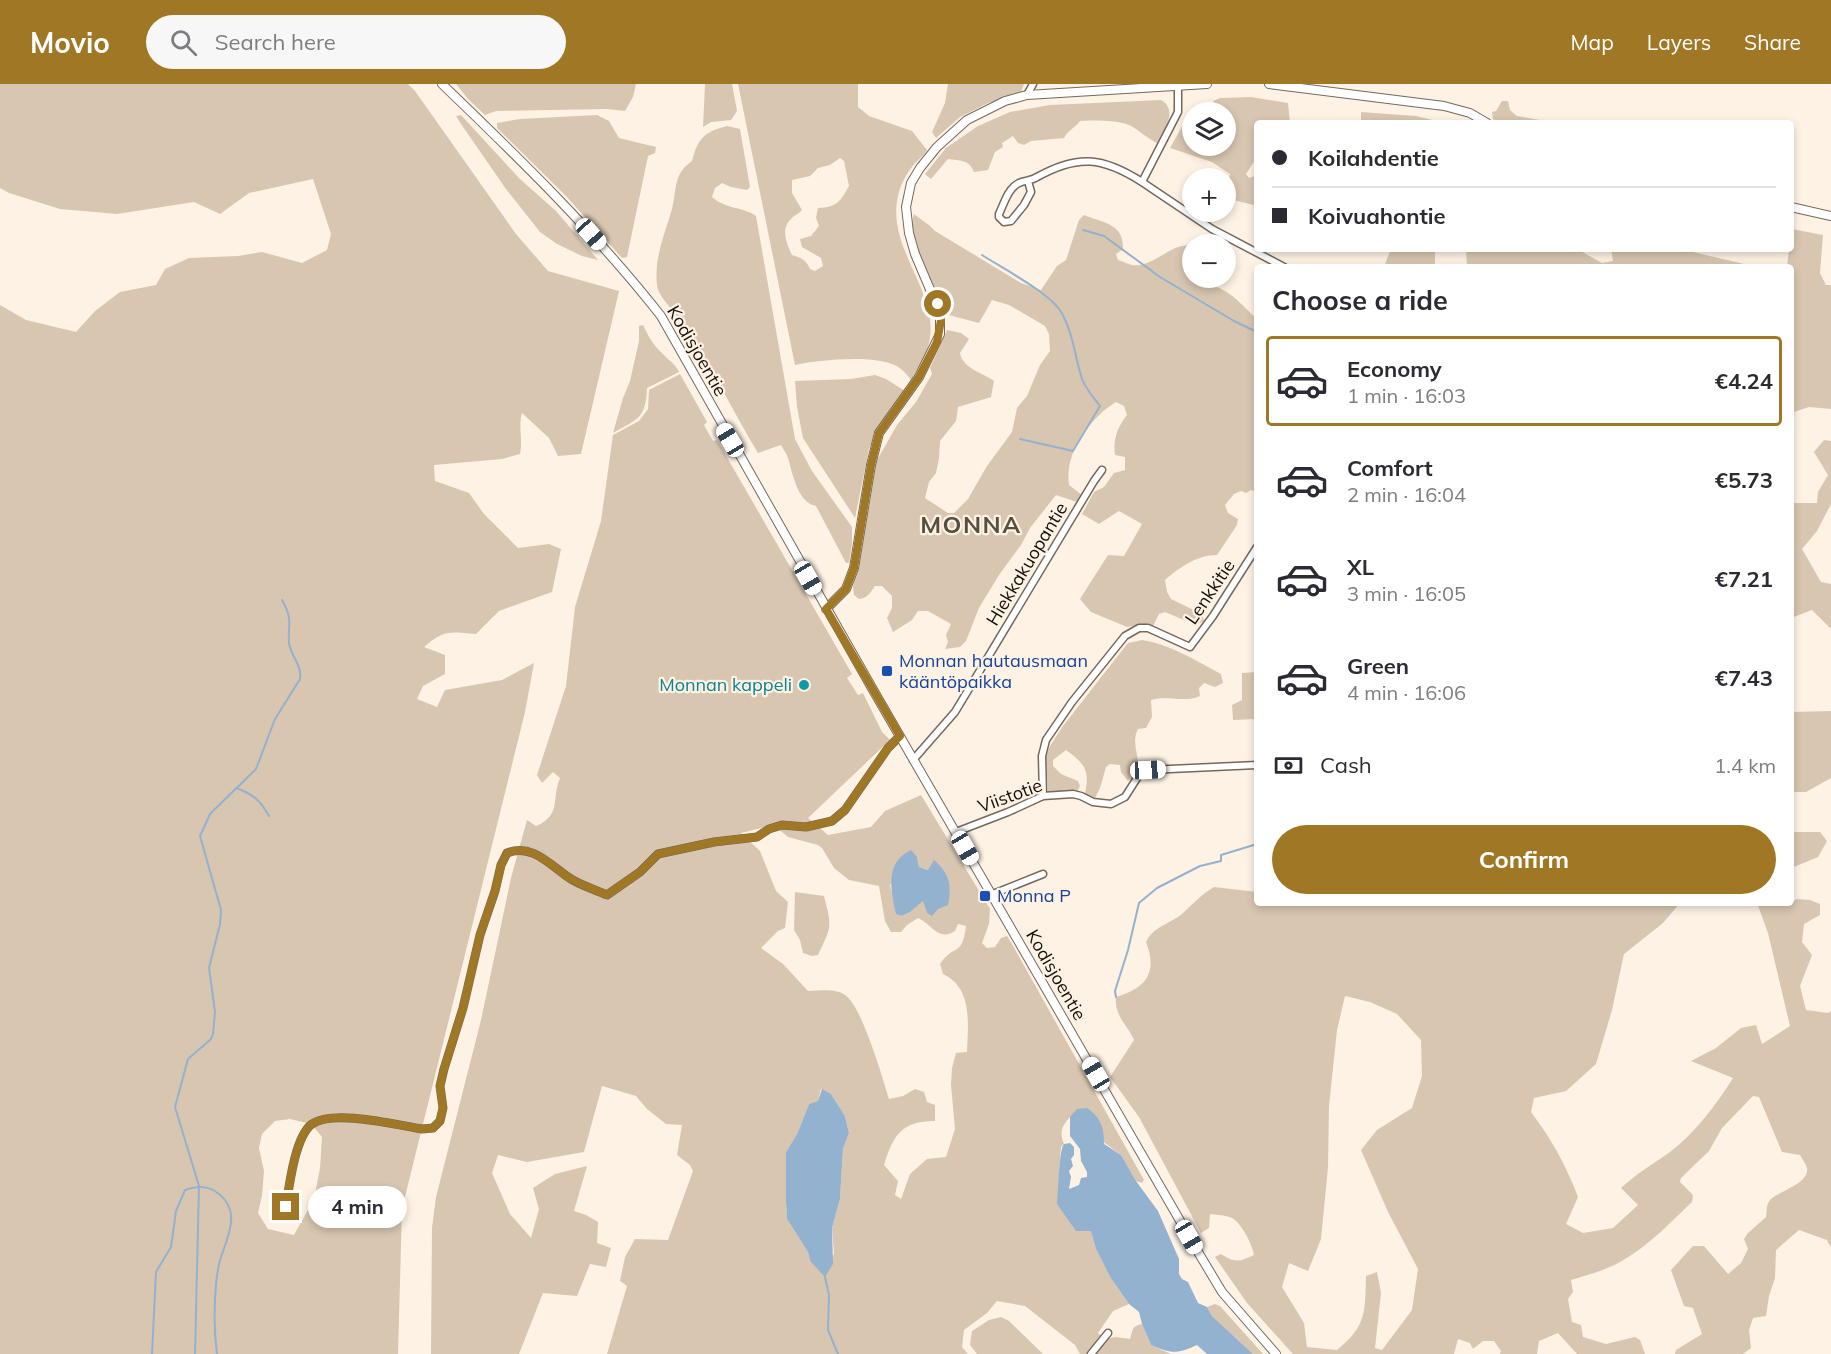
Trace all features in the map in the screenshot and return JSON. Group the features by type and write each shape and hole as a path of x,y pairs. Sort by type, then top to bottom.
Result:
{"street":[{"name":"Kodisjoentie","path":"442,84 570,211 661,316 826,609 1212,1274 1239,1313 1276,1354"},
{"path":"1027,95 1033,84"},
{"path":"826,609 846,589 854,568 871,465 879,433 919,377 940,334 940,313 910,239 906,207 911,183 920,168 937,147 967,120 1005,101 1027,95 1207,84"},
{"path":"1269,84 1444,106 1470,113 1481,120"},
{"path":"1142,182 1178,112 1178,86"},
{"path":"1028,181 1031,192 1024,205 1011,221 1004,222 999,214 1012,187 1055,167 1086,161 1112,165 1142,182 1212,229 1254,251"},
{"path":"1794,208 1831,216"},
{"path":"1256,252 1278,264"},
{"name":"Hiekkakuopantie","path":"913,760 955,711 1102,470"},
{"name":"Lenkkitie","path":"1043,796 1042,756 1046,740 1072,702 1125,636 1139,628 1148,628 1190,647 1213,616 1254,552"},
{"path":"286,1207 291,1172 299,1143 311,1124 346,1117 422,1129 433,1128 440,1121 443,1108 440,1086 444,1069 463,1008 480,935 507,853 518,849 531,852 570,879 607,895 640,872 658,854 714,842 757,837 769,829 782,825 806,827 832,821 845,810 888,748 900,736"},
{"name":"Viistotie","path":"956,832 1043,796 1073,794 1093,802 1111,804 1125,796 1139,775 1148,770 1254,765"},
{"path":"993,894 1043,874"},
{"path":"1091,1354 1108,1333"}],"shaded area":[{"path":"0,84 408,84 516,234 548,271 619,291 581,454 558,456 549,438 522,413 520,454 502,459 434,465 435,481 469,493 484,514 518,548 549,544 561,549 552,592 499,611 476,634 443,634 424,647 445,655 445,674 423,686 417,699 437,707 445,690 502,680 534,663 525,712 402,1209 398,1354 0,1354 0,305 26,320 76,332 95,311 120,292 156,285 165,269 189,258 238,256 262,252 302,263 327,250 331,234 313,179 249,193 220,214 194,202 117,214 60,209 0,188","holes":["290,1119 311,1124 322,1137 320,1168 314,1199 294,1235 268,1229 258,1213 264,1171 259,1148 262,1134 275,1121"]},
{"path":"456,84 636,84 633,97 625,111 607,109 496,111 485,115"},
{"path":"705,84 732,84 737,111 731,120 711,122 703,127"},
{"path":"738,84 858,84 858,107 869,116 912,131 927,150 910,169 903,182 896,212 905,250 927,305 930,324 929,343 924,358 911,380 901,369 892,364 865,359 819,361 795,365","holes":["840,158 844,161 849,186 837,203 818,208 816,218 819,226 811,236 800,239 802,247 821,258 823,266 815,271 810,269 803,259 792,255 787,241 786,227 792,217 802,210 792,193 792,180 810,176 818,168 830,165"]},
{"path":"948,84 1024,84 1020,95 988,103 960,117 936,138 932,132 945,103"},
{"path":"1251,97 1288,103 1290,120 1254,120 1254,162 1246,174 1249,178 1254,176 1254,205 1236,201 1236,168 1221,168 1212,162 1194,156 1236,156 1236,102 1213,101 1220,98"},
{"path":"1161,100 1169,109 1169,115 1167,127 1158,144 1133,127 1122,123 1080,121 1064,138 1031,141 1024,145 1018,143 1013,136 1002,143 1003,147 995,152 988,170 974,172 967,163 948,159 931,179 925,174 946,148 978,126 1010,112 1050,105"},
{"path":"1502,101 1508,101 1510,110 1517,116 1540,120 1494,120 1492,112 1496,111"},
{"path":"1361,112 1416,116 1433,120 1361,120"},
{"path":"461,115 520,179 556,211 598,260 582,256 557,244 540,232 506,189 456,116"},
{"path":"597,115 609,121 619,138 656,147 655,153 648,156 627,257 622,258 566,196 497,128 497,123 520,119"},
{"path":"727,126 740,129 750,187 747,190 722,183 715,188 712,197 723,204 756,216 795,439 812,471 852,527 849,563 846,563 816,506 804,499 800,493 781,445 758,453 698,348 658,289 657,265 679,177 692,161 703,137"},
{"path":"1182,127 1182,152 1170,148"},
{"path":"914,214 935,231 1021,283 1041,290 1057,266 1066,260 1079,220 1084,215 1116,229 1120,234 1123,249 1116,254 1118,260 1132,265 1148,263 1182,246 1182,288 1219,288 1237,300 1254,316 1254,491 1246,493 1241,491 1234,494 1225,505 1228,513 1238,519 1237,525 1217,555 1203,557 1189,563 1165,580 1171,599 1202,614 1204,621 1196,625 1165,612 1159,614 1153,626 1127,627 1091,612 1080,599 1108,555 1124,556 1142,524 1119,511 1099,524 1082,514 1094,492 1104,487 1114,473 1125,470 1125,457 1115,455 1115,439 1127,415 1124,406 1116,402 1088,427 1075,449 1069,473 1069,485 1082,495 1077,502 1056,495 1030,528 1021,545 999,575 979,608 966,641 960,647 945,649 948,642 946,635 951,624 928,611 918,611 912,620 893,632 887,618 892,608 892,596 882,586 875,586 865,598 859,599 854,595 853,587 876,462 897,425 916,402 932,374 930,368 947,330 961,333 969,339 960,353 962,358 969,366 994,381 991,397 958,407 956,421 940,441 936,473 929,482 925,498 948,513 954,513 968,499 987,466 1012,432 1017,408 1027,396 1040,365 1050,351 1049,334 1045,326 1009,305 992,300 979,323 945,314 914,236"},
{"path":"1794,229 1823,235 1820,273 1826,285 1831,285 1831,409 1809,407 1794,412 1794,264 1787,264 1789,252 1794,252"},
{"path":"1390,252 1435,252 1435,264 1385,264"},
{"path":"1466,252 1582,252 1602,263 1613,261 1612,252 1693,252 1744,264 1467,264"},
{"path":"643,325 654,344 679,372 647,388 645,406 639,417 613,433 630,381 639,341 639,326"},
{"path":"680,374 707,422 704,425 713,441 717,440 852,674 847,678 858,695 863,693 882,732 890,740 808,818 828,835 871,827 885,811 921,795 990,909 989,924 982,943 987,948 995,947 1001,938 1007,936 1144,1180 1142,1183 1136,1181 1121,1155 1070,1117 1067,1120 1062,1133 1064,1144 1061,1147 1058,1189 1091,1230 1096,1249 1110,1277 1129,1304 1113,1311 1098,1333 1104,1339 1116,1337 1130,1339 1134,1328 1142,1324 1151,1345 1171,1354 1080,1354 1075,1345 1025,1306 997,1301 987,1313 964,1330 962,1347 968,1354 607,1354 627,1286 620,1281 625,1257 635,1239 668,1240 693,1171 690,1165 677,1155 682,1125 666,1124 647,1109 636,1096 602,1086 584,1152 527,1162 498,1155 492,1173 510,1214 531,1238 539,1209 533,1188 555,1174 587,1166 574,1211 598,1222 597,1243 611,1248 606,1267 590,1264 577,1296 543,1293 519,1354 431,1354 432,1228 436,1197 481,1020 511,878 527,820 536,826 544,822 553,812 560,778 553,772 542,783 537,775 566,686 575,607 601,521 613,435 639,421 648,409 649,390","holes":["773,825 788,837 818,845 834,868 849,880 879,886 885,921 891,932 901,932 918,918 935,931 944,934 955,931 958,924 966,926 960,947 940,964 943,974 960,988 967,1008 967,1052 956,1053 952,1068 951,1085 955,1129 946,1157 927,1159 910,1174 901,1199 895,1195 898,1181 884,1165 887,1155 895,1138 906,1127 935,1121 935,1105 927,1102 924,1092 915,1089 903,1096 889,1099 871,1043 851,1001 836,991 808,991 783,964 761,948 778,931 785,928 788,902 776,891 760,851 741,833","917,857 919,867 928,870 927,913 923,900 902,916 897,914 890,885","821,1089 831,1094 845,1116 849,1133 843,1149 840,1199 832,1228 834,1253 825,1276 810,1261 808,1252 787,1219 786,1202 786,1152 797,1134 809,1104 818,1101"]},
{"path":"875,375 905,391 877,429 869,449 855,518 803,438 795,381 851,379"},
{"path":"1824,440 1831,441 1831,504 1817,531 1802,549 1821,582 1831,584 1831,629 1812,610 1794,617 1794,503 1817,503 1818,492 1828,475 1814,452"},
{"path":"1142,640 1173,649 1193,659 1221,674 1223,683 1215,687 1204,683 1199,688 1200,696 1195,698 1151,700 1152,717 1146,728 1138,729 1135,743 1137,768 1128,781 1121,772 1120,765 1110,764 1106,767 1095,798 1085,794 1087,779 1085,768 1066,750 1053,760 1053,766 1061,774 1078,781 1080,786 1077,792 1048,793 1046,755 1050,746 1128,643"},
{"path":"1254,672 1254,719 1233,720 1232,705 1242,700 1242,673"},
{"path":"1831,711 1831,778 1806,792 1794,792 1794,712"},
{"path":"1794,832 1820,832 1827,841 1818,857 1794,867"},
{"path":"1214,887 1254,892 1254,906 1677,906 1663,923 1624,954 1612,1010 1596,1064 1566,1091 1534,1098 1531,1112 1558,1153 1578,1197 1566,1224 1583,1233 1613,1228 1638,1205 1621,1188 1688,1136 1733,1078 1691,1061 1716,1048 1741,1028 1756,1025 1762,1044 1790,1026 1768,933 1758,906 1794,906 1794,901 1797,899 1820,904 1820,915 1804,924 1802,942 1812,955 1800,986 1806,1010 1828,1013 1831,1011 1831,1248 1827,1240 1799,1230 1776,1250 1775,1278 1766,1316 1753,1318 1749,1330 1751,1348 1743,1354 1675,1354 1676,1350 1702,1334 1693,1308 1684,1306 1671,1270 1693,1246 1704,1246 1728,1274 1741,1263 1748,1249 1744,1239 1766,1217 1769,1201 1794,1186 1807,1173 1807,1168 1800,1155 1782,1152 1759,1097 1753,1096 1722,1128 1709,1151 1681,1178 1680,1182 1693,1195 1692,1202 1658,1235 1630,1256 1608,1268 1571,1280 1573,1292 1568,1299 1572,1322 1581,1325 1583,1337 1606,1344 1635,1337 1640,1340 1645,1354 1577,1354 1558,1333 1539,1341 1537,1354 1500,1354 1501,1351 1494,1341 1483,1341 1473,1349 1470,1343 1458,1339 1454,1354 1293,1354 1247,1303 1215,1257 1221,1254 1237,1260 1254,1255 1244,1231 1232,1218 1210,1214 1209,1228 1201,1233 1139,1117 1110,1077 1134,1040 1119,1015 1116,997 1135,989 1147,978 1151,962 1146,942 1149,936 1179,916","holes":["1345,996 1370,1002 1397,1014 1421,1040 1422,1076 1412,1108 1377,1130 1361,1150 1388,1212 1418,1269 1412,1310 1382,1350 1375,1348 1381,1293 1377,1272 1366,1276 1362,1317 1347,1341 1337,1350 1307,1347 1304,1323 1282,1287 1289,1263 1308,1271 1321,1239 1328,1167 1329,1106 1337,1030"]},
{"path":"795,892 824,896 829,926 818,955 803,953 800,940 794,930"},
{"path":"1215,1304 1220,1306 1263,1354 1253,1354 1212,1316 1207,1307"},
{"path":"1001,1317 1009,1321 1043,1354 977,1354 970,1345 972,1331 989,1320"}],"water":[{"path":"911,850 917,857 919,867 928,870 934,860 947,875 950,892 948,905 938,909 932,916 927,913 923,901 902,916 896,914 891,887 893,870 902,855"},
{"path":"822,1089 831,1094 845,1116 849,1133 843,1149 840,1199 832,1228 833,1264 825,1277 810,1261 808,1252 787,1219 786,1202 786,1152 797,1134 809,1104 818,1101"},
{"path":"1087,1108 1096,1115 1101,1123 1104,1144 1121,1155 1136,1181 1158,1211 1179,1259 1179,1274 1188,1282 1198,1303 1207,1307 1212,1316 1253,1354 1207,1354 1197,1345 1185,1350 1169,1351 1151,1345 1139,1312 1129,1304 1110,1277 1096,1249 1091,1231 1076,1231 1057,1204 1064,1144 1070,1143 1074,1147 1074,1155 1071,1159 1073,1166 1069,1171 1071,1177 1069,1189 1079,1185 1081,1178 1087,1177 1081,1161 1080,1149 1070,1136 1070,1117 1077,1109"}],"waterway":[{"path":"1083,230 1104,236 1160,277 1254,331"},
{"path":"982,255 1036,289 1061,312 1068,328 1082,379 1100,406 1073,451 1020,439"},
{"path":"195,1354 199,1186 175,1107 188,1059 211,1039 213,1034 215,1012 209,968 220,924 221,910 200,836 210,814 256,769 275,719 300,679 299,669 289,643 289,616 282,600"},
{"path":"236,788 256,798 269,816"},
{"path":"1116,997 1115,991 1139,903 1157,888 1200,866 1221,861 1221,855 1254,845"},
{"path":"152,1354 156,1272 171,1247 176,1211 185,1190 203,1187 215,1191 226,1201 231,1216 216,1284 217,1354"},
{"path":"825,1277 829,1295 828,1330 838,1354"}],"place":[{"name":"Monnan hautausmaan kääntöpaikka","path":"887,671"},
{"name":"Monnan kappeli","path":"804,685"},
{"name":"Monna P","path":"985,896"}],"district":[{"name":"MONNA","path":"971,525"}],"route":[{"path":"286,1207 291,1172 299,1143 311,1124 346,1117 422,1129 433,1128 440,1121 443,1108 440,1086 444,1069 463,1008 480,935 507,853 518,849 531,852 570,879 607,895 640,872 658,854 737,838 757,837 769,829 782,825 806,827 832,821 845,810 888,748 900,736 826,609 849,584 854,568 876,441 879,433 919,377 937,342 941,328 938,304"}]}
